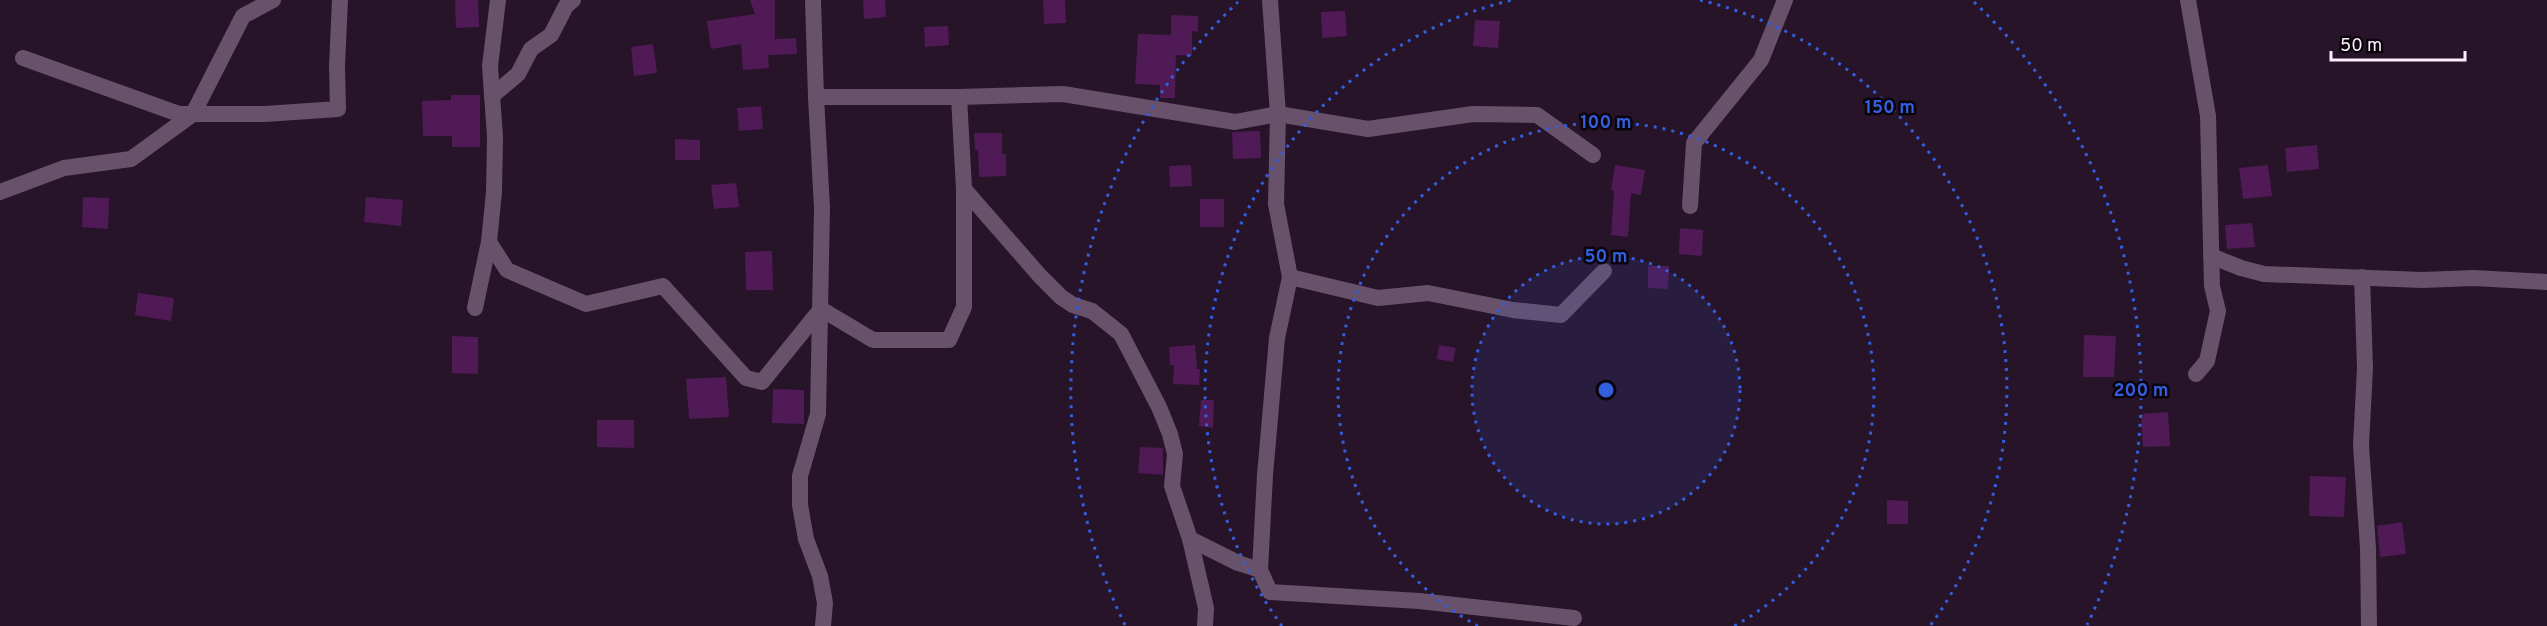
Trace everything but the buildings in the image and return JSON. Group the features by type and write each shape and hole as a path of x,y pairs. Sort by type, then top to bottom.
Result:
{"street":[{"path":"0,192 64,168 130,159 193,114 243,16 273,0"},
{"path":"23,58 179,114 265,114 338,109 340,0"},
{"path":"475,308 489,242 495,159 490,66 498,0"},
{"path":"492,96 518,74 531,49 551,35 566,6 573,0"},
{"path":"813,0 822,208 818,414 800,476 800,505 806,539 820,576 825,603 824,626"},
{"path":"1270,0 1278,114 1276,204 1290,277 1277,338 1265,475 1260,570 1270,592 1419,601 1574,618"},
{"path":"1690,206 1694,142 1761,60 1785,0"},
{"path":"2188,0 2208,116 2212,286 2218,311 2207,361 2196,374"},
{"path":"816,98 959,98 1063,93 1235,122 1278,114 1368,129 1473,114 1537,115 1593,155"},
{"path":"820,309 873,340 949,340 964,307 964,189 959,98"},
{"path":"964,189 1061,297 1073,305 1092,311 1121,334 1159,406 1170,434 1175,454 1172,486 1190,539 1206,608 1205,626"},
{"path":"489,242 507,270 586,304 663,286 746,378 762,382 820,309"},
{"path":"2211,256 2264,274 2422,280 2474,278 2547,282"},
{"path":"1290,277 1378,298 1428,293 1513,310 1561,315 1604,271"},
{"path":"2362,277 2365,358 2361,445 2368,548 2369,626"},
{"path":"1190,539 1238,563 1260,570"}]}
